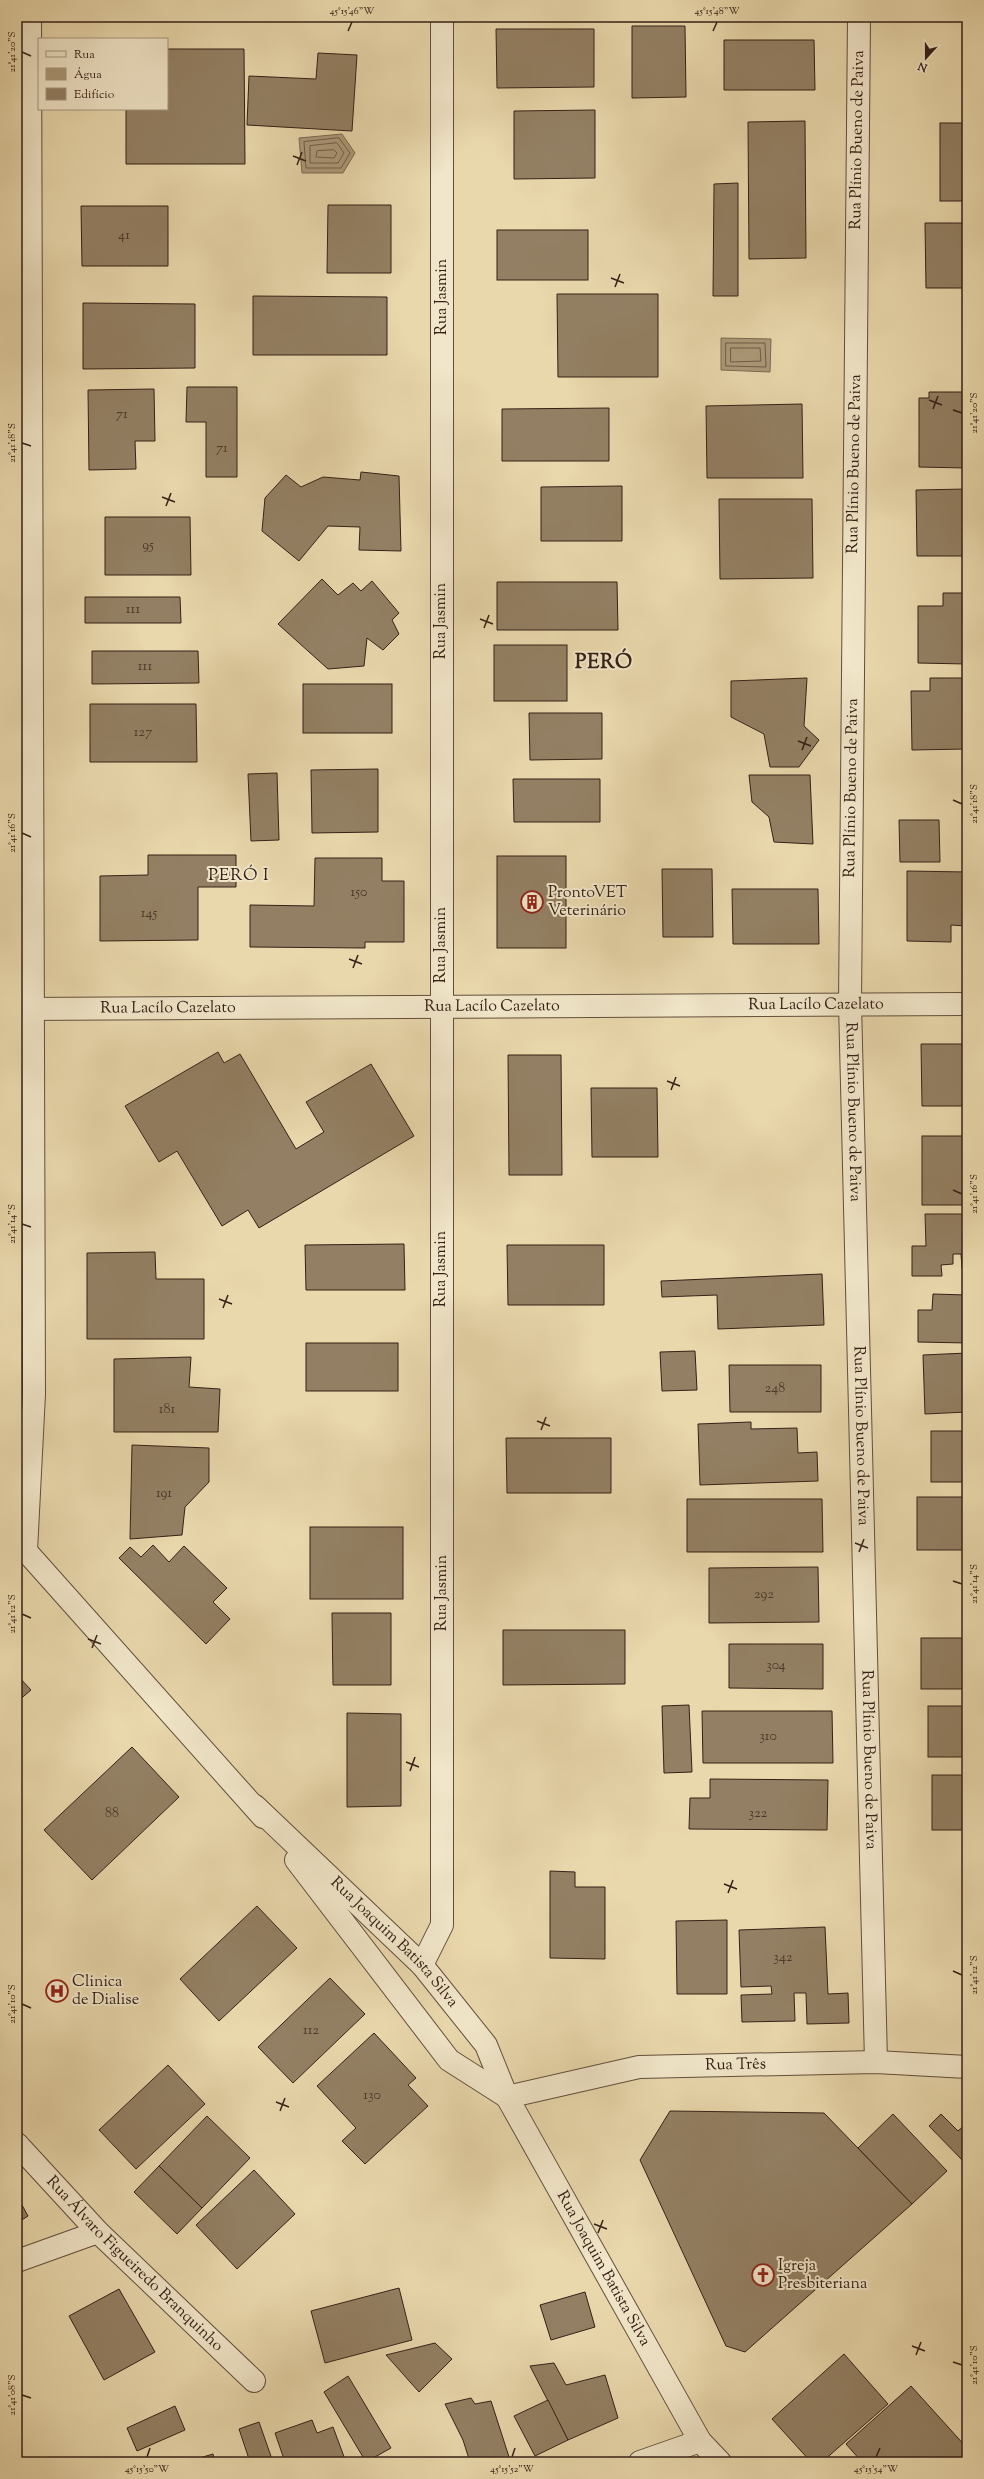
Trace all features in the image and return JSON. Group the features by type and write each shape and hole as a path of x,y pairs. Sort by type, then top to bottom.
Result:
{"street":[{"path":"22,1546 34,1394 25,1009 30,17"},
{"name":"Rua Jasmin","path":"422,1965 442,1925 442,17"},
{"name":"Rua Plínio Bueno de Paiva","path":"859,17 850,1003 876,2062"},
{"name":"Rua Lacílo Cazelato","path":"25,1009 850,1003 967,1004"},
{"name":"Rua Joaquim Batista Silva","path":"22,1546 255,1806 449,2060 508,2097"},
{"name":"Rua Joaquim Batista Silva","path":"255,1806 422,1965 486,2045 508,2097 700,2440 720,2462"},
{"name":"Rua Três","path":"508,2097 640,2067 876,2062 967,2067"},
{"name":"Rua Álvaro Figueiredo Branquinho","path":"17,2144 98,2232 254,2381"},
{"path":"17,2261 98,2232"},
{"path":"640,2462 700,2440"}],"shaded area":[{"path":"17,1051 19,1056 20,1469 17,1472"}],"water":[{"path":"342,134 355,153 343,173 302,173 299,138"},
{"path":"721,338 771,339 770,372 721,370"}],"building":[{"path":"632,26 685,26 686,97 632,98"},
{"path":"496,29 594,29 594,87 497,88"},
{"path":"724,40 814,40 815,90 724,90"},
{"path":"168,49 244,49 245,164 126,164 126,110 168,110"},
{"path":"318,53 357,55 352,131 247,125 249,76 316,79"},
{"path":"595,110 595,178 514,179 514,111"},
{"path":"805,121 806,258 749,259 748,122"},
{"path":"940,123 967,123 967,201 940,201"},
{"path":"738,183 738,296 713,296 714,184"},
{"path":"328,205 391,205 391,273 327,273"},
{"path":"81,206 168,206 168,266 82,266"},
{"path":"925,223 967,223 967,288 926,288"},
{"path":"497,230 588,230 588,280 497,280"},
{"path":"557,294 658,294 658,377 558,377"},
{"path":"253,296 387,297 387,355 253,355"},
{"path":"83,303 195,304 195,368 83,369"},
{"path":"187,387 237,387 237,477 206,477 206,422 186,422"},
{"path":"154,389 155,441 135,441 136,469 89,470 88,390"},
{"path":"929,392 967,392 967,468 919,467 919,398 929,398"},
{"path":"802,404 803,478 707,478 706,406"},
{"path":"609,408 609,461 502,461 502,409"},
{"path":"361,472 399,476 401,551 359,550 360,527 328,526 299,561 262,531 265,498 286,475 301,487 323,477 360,480"},
{"path":"622,486 622,541 541,541 541,487"},
{"path":"967,489 967,556 917,556 916,490"},
{"path":"719,499 812,499 813,578 720,579"},
{"path":"105,517 190,517 191,575 105,575"},
{"path":"322,579 338,595 353,583 361,591 372,581 399,613 392,620 399,634 383,650 367,638 364,666 328,669 278,624"},
{"path":"497,582 617,582 618,630 497,630"},
{"path":"943,593 967,593 967,664 918,663 918,606 943,606"},
{"path":"85,597 180,597 181,623 85,623"},
{"path":"494,645 567,645 567,701 494,701"},
{"path":"92,651 198,651 199,683 92,684"},
{"path":"807,678 804,726 819,740 799,767 770,767 764,734 731,717 731,681"},
{"path":"930,678 967,678 967,749 912,750 911,691 930,691"},
{"path":"303,684 392,684 392,733 303,733"},
{"path":"90,704 196,704 197,762 90,762"},
{"path":"529,713 602,713 602,759 530,760"},
{"path":"378,769 378,832 312,833 311,770"},
{"path":"277,773 279,840 251,841 248,774"},
{"path":"749,775 810,775 813,844 774,842 769,817 752,802"},
{"path":"513,779 600,779 600,822 514,822"},
{"path":"899,820 939,820 940,862 900,862"},
{"path":"148,855 236,855 236,887 198,887 198,940 100,941 100,876 148,875"},
{"name":"ProntoVET Veterinário","path":"497,856 566,856 566,948 497,948"},
{"path":"315,858 382,858 382,881 404,881 404,942 365,942 365,948 250,947 250,905 314,906"},
{"path":"662,869 712,869 713,937 663,937"},
{"path":"907,871 967,872 966,926 951,925 951,942 907,941"},
{"path":"732,889 818,889 819,944 733,944"},
{"path":"921,1044 967,1044 967,1106 922,1106"},
{"path":"218,1052 224,1063 240,1054 296,1149 324,1132 306,1102 371,1064 414,1136 259,1228 248,1210 222,1226 177,1151 159,1162 125,1106"},
{"path":"508,1055 561,1055 562,1175 509,1175"},
{"path":"591,1088 657,1088 658,1157 592,1157"},
{"path":"922,1136 967,1136 967,1205 922,1205"},
{"path":"925,1214 967,1214 967,1268 962,1268 961,1254 953,1254 953,1264 941,1265 942,1276 912,1276 912,1246 926,1246"},
{"path":"404,1244 405,1290 306,1290 305,1245"},
{"path":"507,1245 604,1245 604,1305 508,1305"},
{"path":"155,1252 156,1279 204,1279 204,1339 87,1339 87,1253"},
{"path":"822,1274 824,1325 718,1329 717,1295 662,1297 661,1281"},
{"path":"933,1294 967,1295 967,1343 918,1342 918,1310 932,1310"},
{"path":"306,1343 398,1343 398,1391 306,1391"},
{"path":"695,1351 697,1390 662,1391 660,1352"},
{"path":"967,1353 967,1412 925,1414 923,1355"},
{"path":"191,1357 189,1387 220,1389 218,1432 114,1432 114,1359"},
{"path":"729,1365 821,1365 821,1412 730,1412"},
{"path":"751,1422 751,1429 797,1428 798,1453 817,1452 818,1481 700,1485 698,1424"},
{"path":"931,1431 967,1431 967,1482 931,1482"},
{"path":"506,1438 611,1438 611,1493 507,1493"},
{"path":"132,1445 209,1448 209,1482 185,1507 182,1535 130,1539"},
{"path":"917,1497 967,1497 967,1550 917,1550"},
{"path":"687,1499 822,1499 823,1552 687,1552"},
{"path":"310,1527 403,1527 403,1599 310,1599"},
{"path":"153,1545 169,1562 184,1546 227,1588 213,1602 230,1619 206,1644 119,1558 130,1547 141,1557"},
{"path":"818,1567 819,1622 709,1623 709,1568"},
{"path":"332,1613 391,1613 391,1685 333,1685"},
{"path":"503,1630 625,1630 625,1684 503,1685"},
{"path":"921,1638 967,1638 967,1689 921,1689"},
{"path":"729,1644 823,1644 823,1689 729,1688"},
{"path":"17,1675 31,1690 17,1702"},
{"path":"689,1705 692,1772 664,1773 662,1706"},
{"path":"928,1706 967,1706 967,1757 928,1757"},
{"path":"702,1711 832,1711 833,1763 703,1763"},
{"path":"347,1713 401,1714 401,1806 347,1807"},
{"path":"132,1747 179,1797 92,1880 44,1830"},
{"path":"932,1775 967,1775 967,1830 932,1830"},
{"path":"710,1779 828,1780 827,1830 689,1829 690,1798 710,1798"},
{"path":"550,1871 575,1872 575,1887 605,1887 605,1959 550,1958"},
{"path":"257,1906 297,1948 219,2021 180,1979"},
{"path":"727,1920 727,1994 677,1994 676,1921"},
{"path":"825,1927 828,1994 848,1993 849,2023 807,2024 806,1993 794,1993 795,2021 742,2022 741,1995 772,1994 771,1986 741,1987 739,1930"},
{"path":"330,1978 365,2014 293,2083 258,2047"},
{"path":"374,2033 416,2078 408,2085 428,2106 365,2164 342,2141 356,2128 317,2086"},
{"path":"168,2065 205,2104 136,2169 99,2130"},
{"name":"Igreja Presbiteriana","path":"670,2111 824,2113 912,2204 745,2352 726,2346 640,2160"},
{"path":"893,2114 947,2171 912,2204 858,2148"},
{"path":"941,2114 958,2131 967,2123 967,2165 929,2126"},
{"path":"207,2116 250,2158 202,2208 159,2166"},
{"path":"159,2166 202,2208 177,2234 134,2192"},
{"path":"254,2170 295,2214 237,2269 196,2225"},
{"path":"17,2196 28,2216 17,2223"},
{"path":"399,2288 412,2340 325,2363 311,2311"},
{"path":"119,2289 155,2352 104,2380 69,2316"},
{"path":"585,2292 595,2327 551,2340 540,2305"},
{"path":"435,2343 452,2359 419,2392 386,2355"},
{"path":"844,2354 888,2404 822,2462 811,2462 772,2419"},
{"path":"554,2363 566,2385 605,2375 618,2418 568,2440 530,2366"},
{"path":"348,2376 391,2448 366,2462 324,2392"},
{"path":"911,2386 967,2448 967,2462 862,2462 846,2444"},
{"path":"471,2398 475,2404 491,2401 510,2460 470,2462 463,2440 445,2404"},
{"path":"548,2400 568,2440 535,2456 514,2416"},
{"path":"175,2406 185,2430 137,2451 127,2428"},
{"path":"312,2420 317,2433 333,2427 346,2462 285,2462 275,2433"},
{"path":"259,2422 273,2462 250,2462 239,2429"},
{"path":"213,2454 215,2462 186,2462"}],"place":[{"name":"ProntoVET Veterinário","path":"532,902"},
{"name":"Clinica de Dialise","path":"57,1991"},
{"name":"Igreja Presbiteriana","path":"763,2275"}],"district":[{"name":"PERÓ","path":"604,663"},
{"name":"PERÓ I","path":"239,876"}]}
